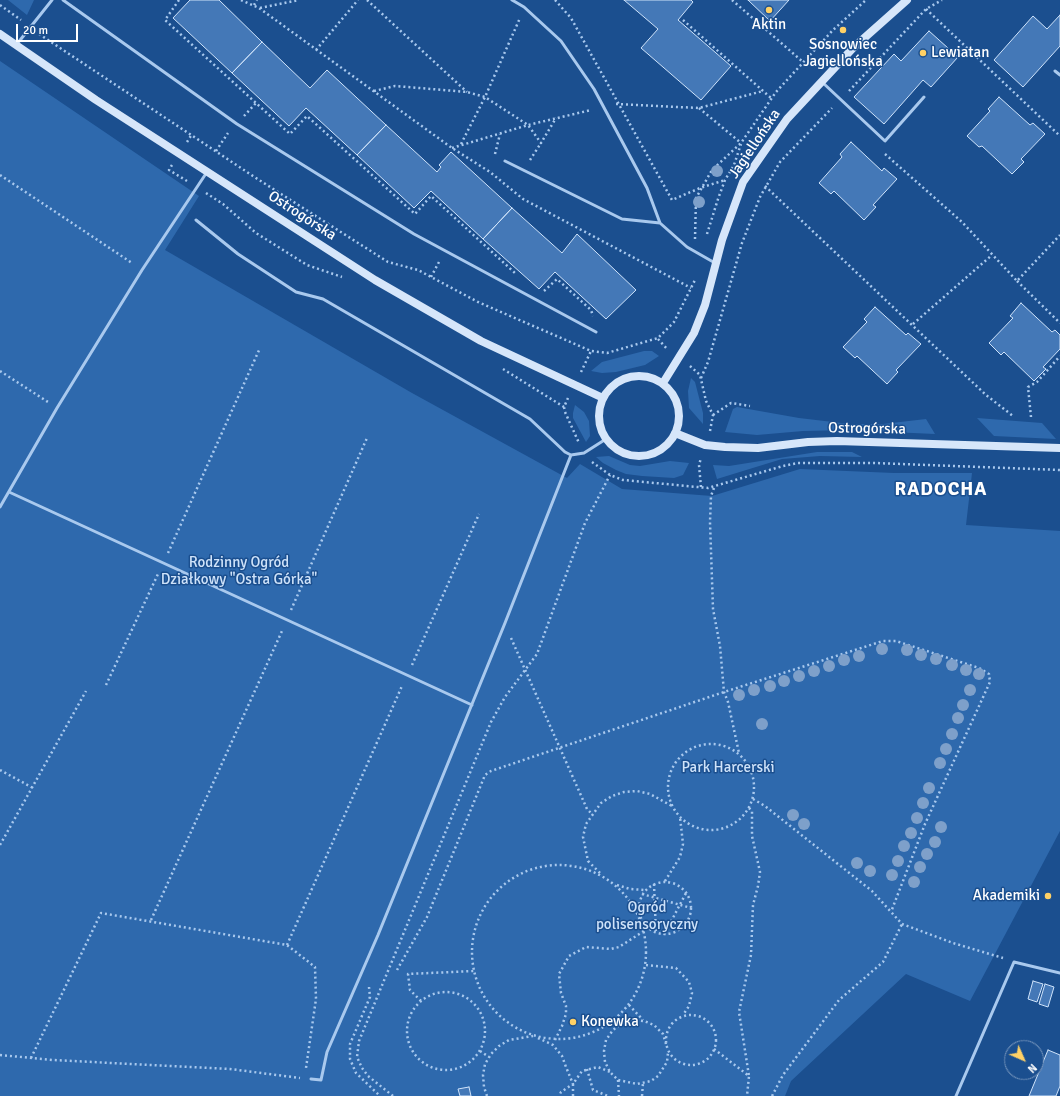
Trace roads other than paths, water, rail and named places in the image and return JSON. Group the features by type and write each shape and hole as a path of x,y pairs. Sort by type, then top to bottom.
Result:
{"street":[{"name":"Jagiellońska","path":"663,383 680,358 694,333 705,305 716,263 743,182 787,119 853,48 906,0"},
{"name":"Ostrogórska","path":"0,34 96,100 375,280 445,322 481,341 602,398"},
{"path":"636,376 650,377 663,383 672,394 678,406 679,420 675,433 669,443 659,451 648,455 636,456 624,454 614,448 606,439 601,430 598,419 602,398 611,386 623,379 636,376"},
{"name":"Ostrogórska","path":"675,433 705,445 725,447 758,448 808,442 837,441 1060,448"}],"lane":[{"path":"15,45 52,0"},
{"path":"63,0 237,124 414,234 596,332"},
{"path":"512,0 524,7 561,41 603,107 647,188 660,223 687,247 716,263"},
{"path":"1055,71 1060,75"},
{"path":"822,82 885,141 924,97"},
{"path":"505,161 622,219 660,223"},
{"path":"0,507 57,408 142,270 206,172"},
{"path":"196,220 238,254 296,292 323,299 530,419 565,452 571,455 584,453 606,439"},
{"path":"311,1080 321,1080 327,1052 472,705 571,455"},
{"path":"9,492 472,705"},
{"path":"956,1096 1014,962 1060,973"}],"place":[{"name":"Aktin","path":"769,10"},
{"name":"Sosnowiec Jagiellońska","path":"843,30"},
{"name":"Lewiatan","path":"923,53"},
{"name":"Akademiki","path":"1048,896"},
{"name":"Konewka","path":"573,1022"}],"district":[{"name":"RADOCHA","path":"941,490"}],"park label":[{"name":"Rodzinny Ogród Działkowy \"Ostra Górka\"","path":"239,572"},
{"name":"Park Harcerski","path":"728,768"},
{"name":"Ogród polisensoryczny","path":"647,916"}]}
